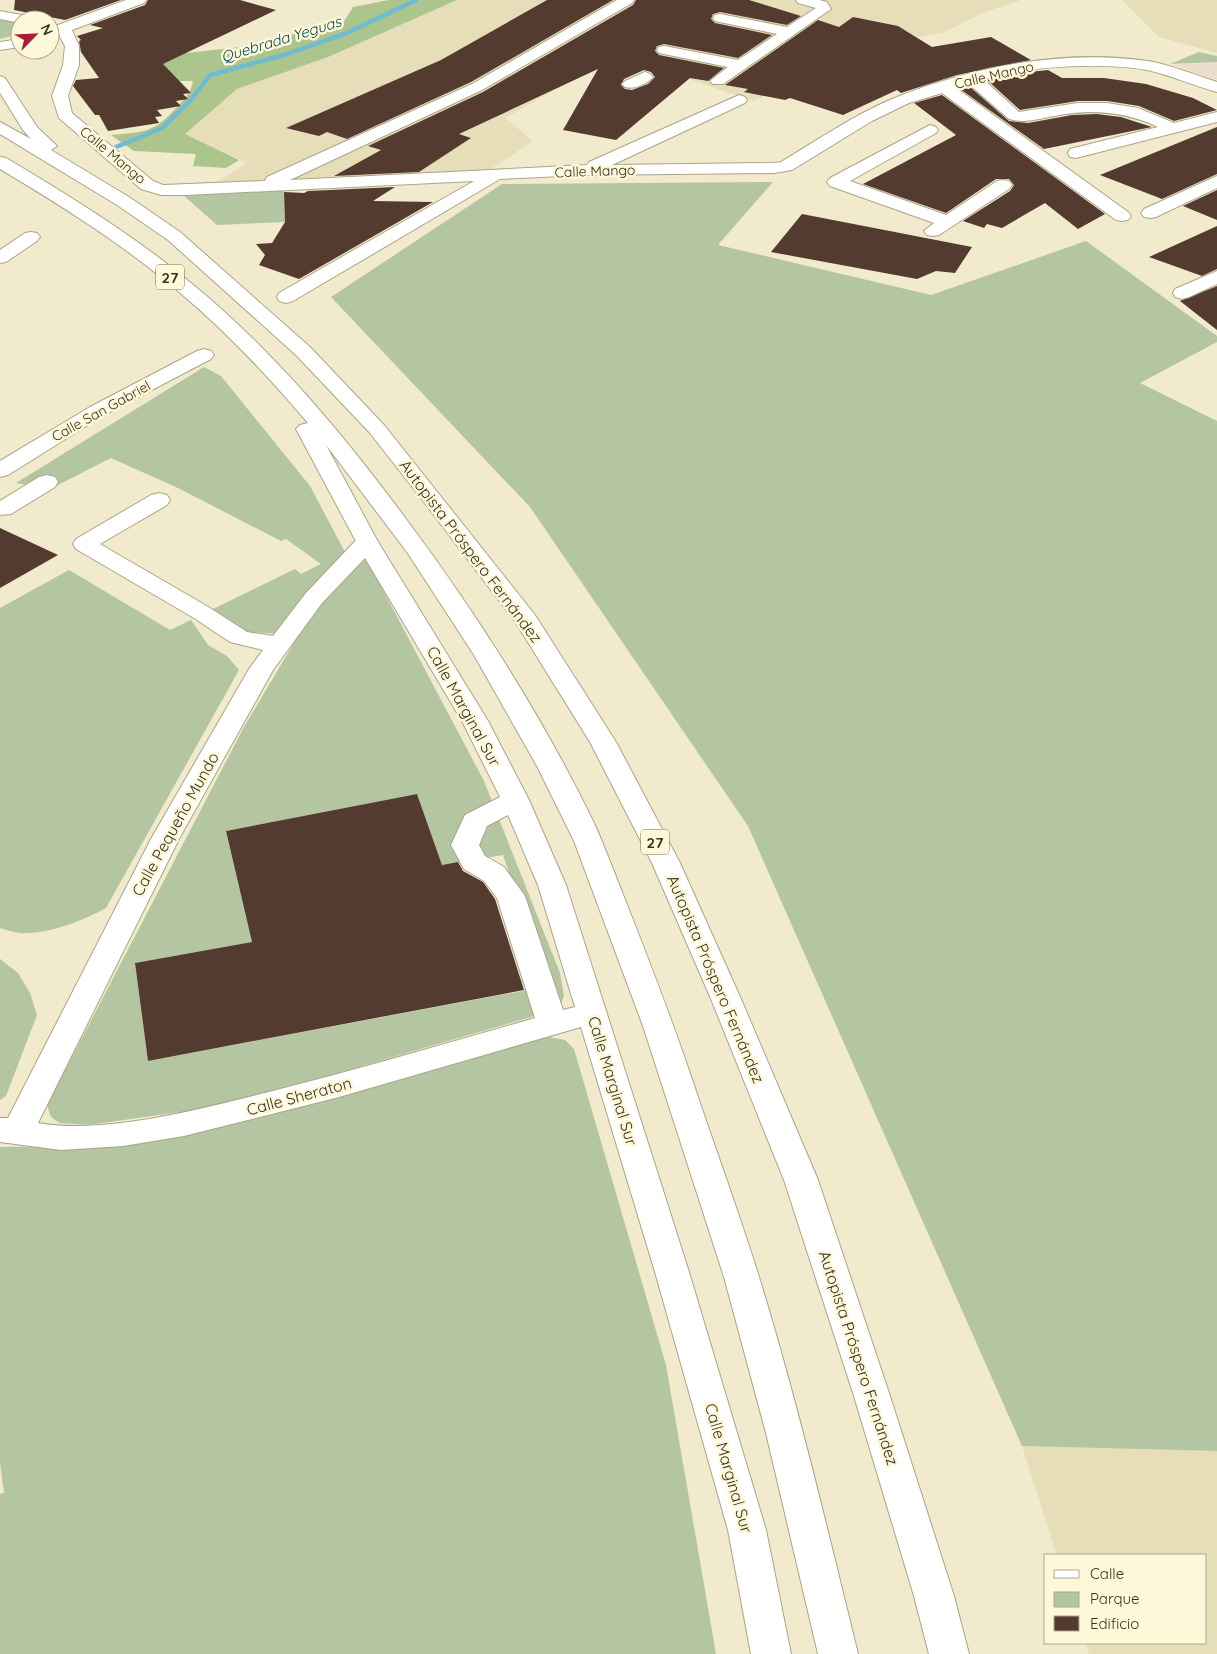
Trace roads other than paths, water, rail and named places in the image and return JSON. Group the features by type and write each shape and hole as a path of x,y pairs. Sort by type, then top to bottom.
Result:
{"main road":[{"path":"60,27 139,0"},
{"path":"260,187 477,87 627,0"},
{"path":"718,81 824,9 822,5 803,0"},
{"path":"720,18 789,32"},
{"name":"Calle Mango","path":"60,34 72,46 71,65 60,96 65,114 147,184 162,190 260,187 585,170 774,168 786,166 816,147 904,100 944,87 976,82 1039,65 1088,62 1149,66 1213,94"},
{"path":"664,50 741,65"},
{"path":"976,82 1059,73 1091,74 1146,81 1213,94"},
{"path":"630,84 645,77"},
{"path":"0,81 31,130 103,189"},
{"path":"976,82 1014,116 1033,116 1085,107 1106,107 1144,114 1174,130"},
{"path":"944,87 1122,216"},
{"path":"585,170 739,100"},
{"path":"1076,153 1174,130 1217,117"},
{"name":"Autopista Próspero Fernández","path":"0,127 103,189 174,236 302,351 377,429 526,620 603,742 666,863 726,1000 801,1180 871,1393 934,1596 949,1654"},
{"path":"930,130 836,182 940,226 1003,185"},
{"path":"816,147 834,152"},
{"path":"852,158 870,163"},
{"name":"27","path":"0,162 52,193 117,236 201,301 276,375 347,458 424,559 488,657 538,745 581,826 638,969 749,1300 838,1654"},
{"path":"0,168 52,193"},
{"path":"286,297 497,175"},
{"path":"1150,213 1217,181"},
{"path":"0,258 31,237"},
{"path":"1182,293 1217,277"},
{"name":"Calle San Gabriel","path":"0,470 97,411 204,355"},
{"name":"Calle Marginal Sur","path":"276,375 323,457 367,542 475,721 515,800 552,885 672,1272 748,1530 771,1654"},
{"path":"0,477 41,486 2,508"},
{"path":"159,500 84,544 202,613 239,637 264,643 280,642"},
{"name":"Calle Pequeño Mundo","path":"9,1130 75,1014 165,839 261,668 314,598 367,542"},
{"path":"202,613 238,653 261,668"},
{"path":"515,800 475,821 465,845 474,862 494,874 511,896 552,1024"},
{"name":"Calle Sheraton","path":"9,1130 60,1138 145,1130 198,1122 328,1088 591,1013"}],"waterway":[{"name":"Quebrada Yeguas","path":"116,147 162,128 190,101 210,75 284,55 347,33 416,0"}]}
